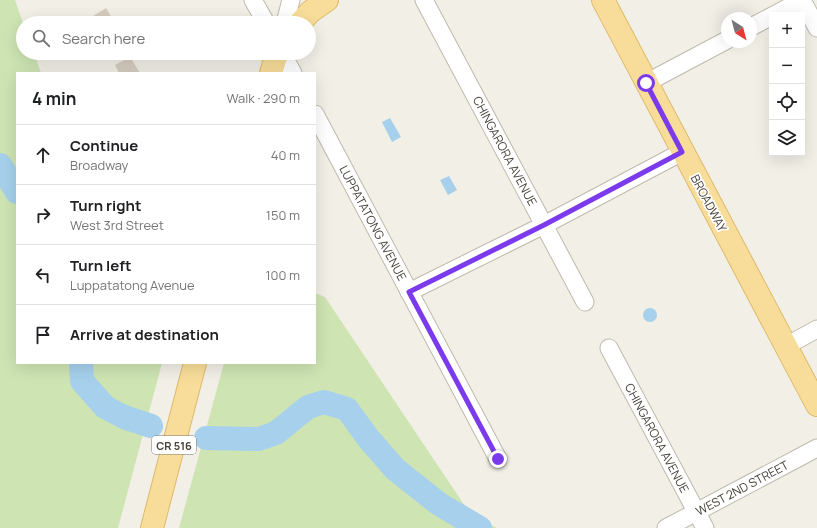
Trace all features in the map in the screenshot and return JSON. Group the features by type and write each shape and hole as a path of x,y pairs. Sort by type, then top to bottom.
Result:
{"main road":[{"path":"306,16 327,0"},
{"name":"BROADWAY","path":"603,0 817,405"},
{"path":"271,72 275,60"},
{"name":"CR 516","path":"152,528 195,364"}],"street":[{"path":"253,0 262,16"},
{"path":"287,16 291,0"},
{"name":"CHINGARORA AVENUE","path":"424,0 585,302"},
{"path":"780,12 802,0 817,28"},
{"path":"757,24 769,18"},
{"path":"646,83 721,43"},
{"path":"286,60 292,72"},
{"name":"LUPPATATONG AVENUE","path":"316,116 498,459"},
{"path":"409,292 544,225 682,152"},
{"path":"786,346 817,329"},
{"name":"CHINGARORA AVENUE","path":"609,348 705,528"},
{"name":"WEST 2ND STREET","path":"666,528 817,448"}],"green space":[{"path":"0,0 15,0 21,16 16,16 16,60 36,60 41,72 16,72 16,364 162,364 118,528 0,528"},
{"path":"316,293 325,297 471,515 497,528 179,528 224,364 316,364"}],"water":[{"path":"390,118 401,137 392,142 382,122"},
{"path":"449,176 457,190 448,195 440,180"},
{"path":"647,308 653,308 657,312 657,318 653,322 647,322 643,318 643,312"}],"building":[{"path":"106,8 111,16 93,16"},
{"path":"124,60 132,60 139,72 118,72 115,65"}],"waterway":[{"path":"0,165 16,190"},
{"path":"81,364 82,381 105,407 124,417 151,426"},
{"path":"206,438 259,439 276,433 308,407 324,402 347,409 368,438 395,469 439,504 480,528"}],"route":[{"path":"498,459 409,292 544,225 682,152 646,83"}]}
